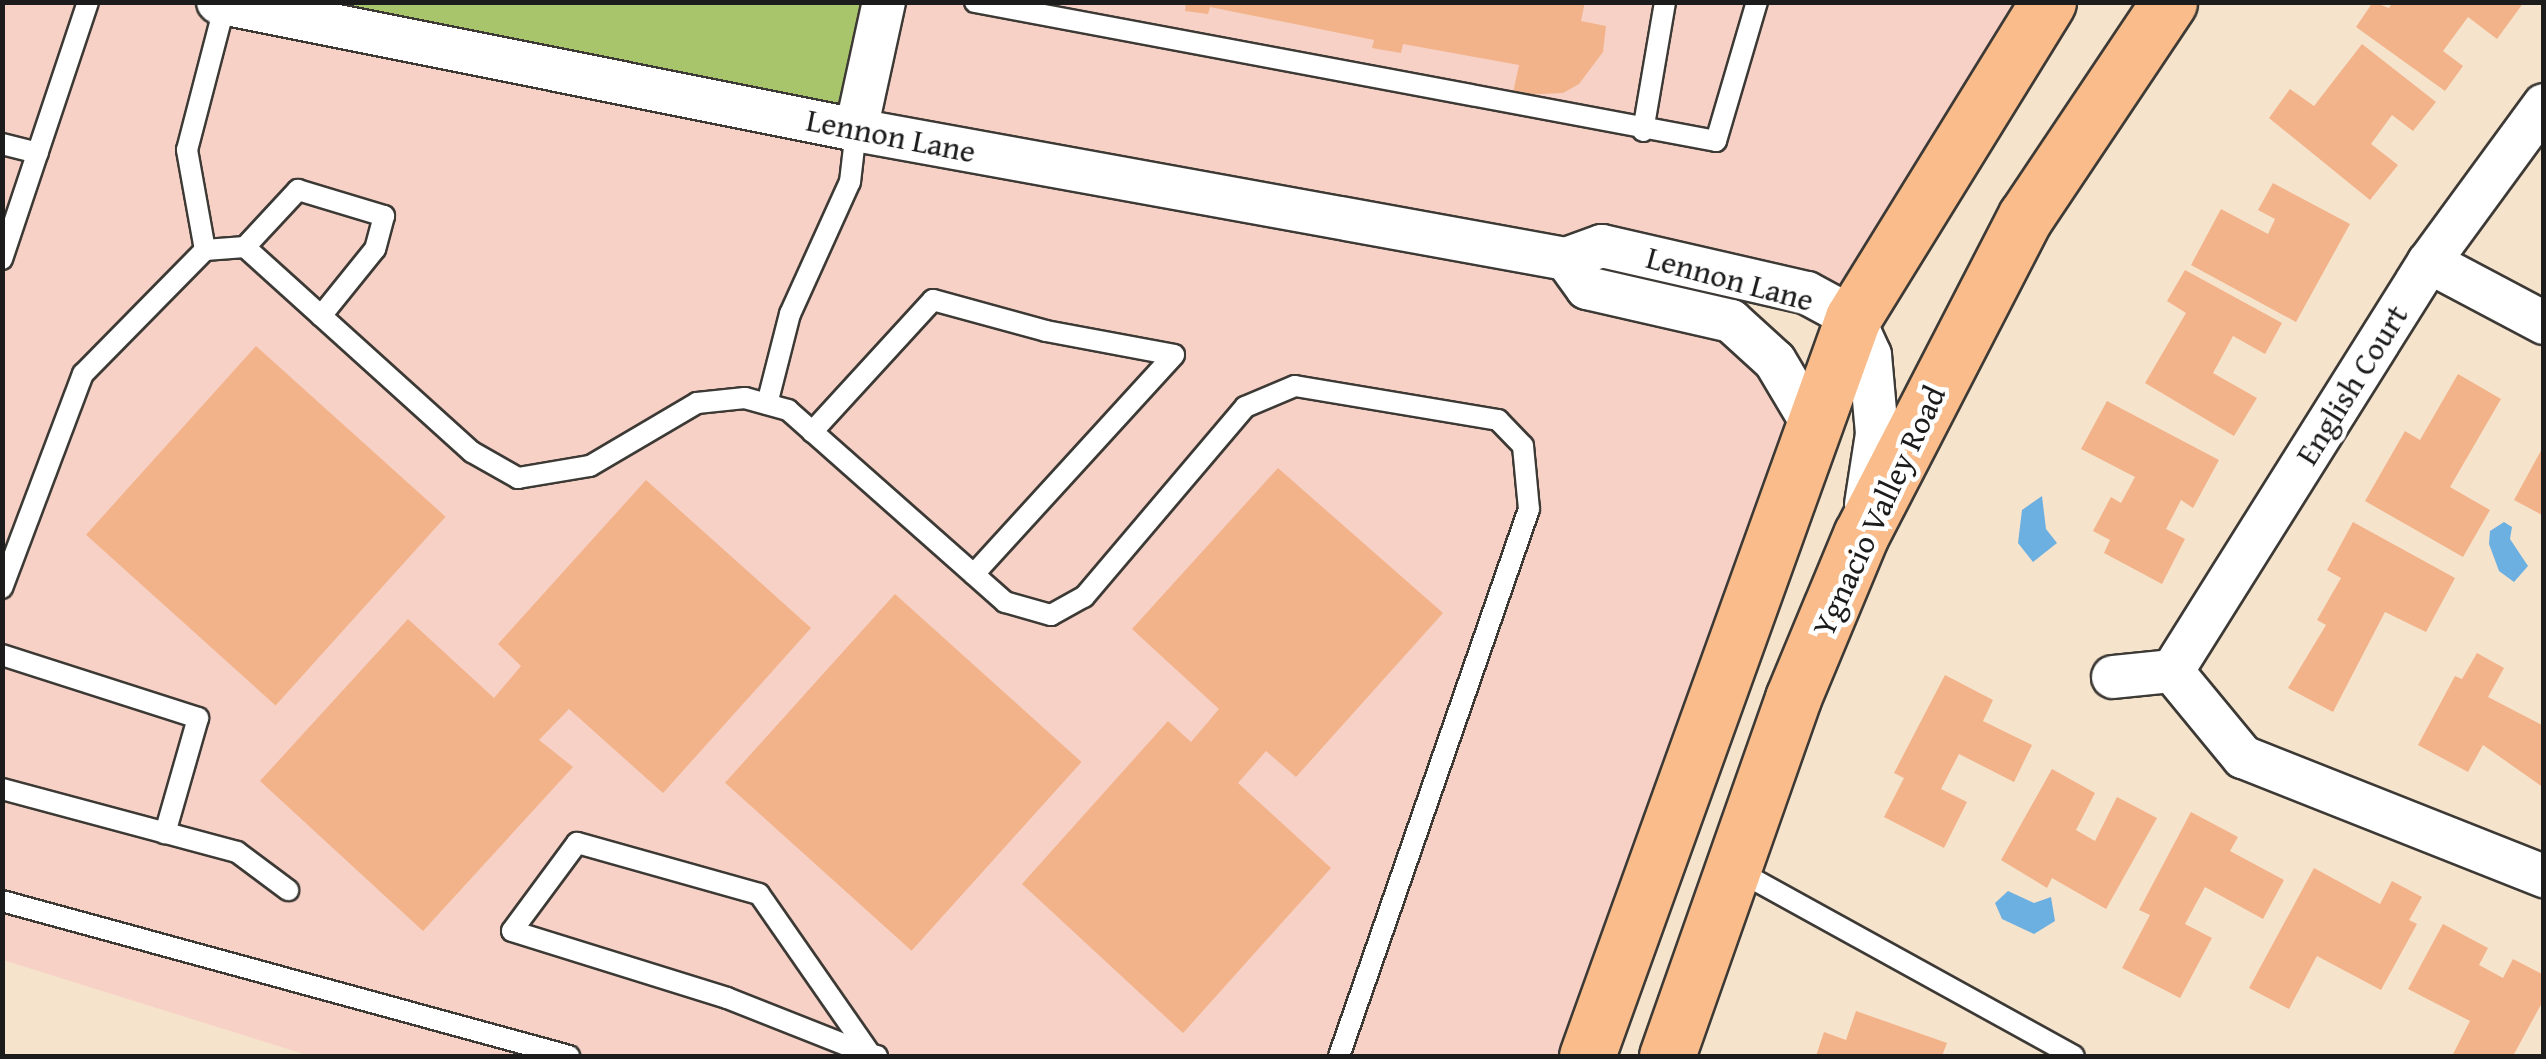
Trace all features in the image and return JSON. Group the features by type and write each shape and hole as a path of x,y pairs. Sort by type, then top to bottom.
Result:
{"highway":[{"path":"1587,1056 1852,318 2048,2"},
{"name":"Ygnacio Valley Road","path":"1667,1056 1732,868 1861,534 2026,216 2169,2"}],"street":[{"path":"856,130 884,2"},
{"name":"Lennon Lane","path":"222,3 856,130 1566,259 1602,246 1806,293 1852,318 1870,354 1877,434 1861,534"},
{"name":"English Court","path":"2172,671 2430,262 2544,105"},
{"name":"Lennon Lane","path":"1566,259 1587,288 1731,321 1775,361 1813,426"},
{"path":"2430,262 2544,323"},
{"path":"2113,678 2172,671 2243,757 2544,876"}],"lane":[{"path":"2,259 88,2"},
{"path":"975,2 1644,131 1716,141 1757,2"},
{"path":"1644,131 1665,2"},
{"path":"205,250 187,150 222,3"},
{"path":"767,404 790,314 850,182 856,130"},
{"path":"2,144 38,153"},
{"path":"245,248 298,190 384,216 375,249 321,316"},
{"path":"2,588 83,374 205,250 245,248 472,452 518,478 590,466 697,403 745,398 788,410 1005,602 1050,615 1084,597 1245,407 1296,386 1498,420 1523,446 1529,509 1339,1056"},
{"path":"812,432 933,300 1046,331 1174,355 974,574"},
{"path":"2,655 198,718 166,833"},
{"path":"2,788 237,852 288,890"},
{"path":"577,843 758,894 874,1056 726,998 512,931 577,843"},
{"path":"1732,868 2074,1056"},
{"path":"2,901 569,1056"}],"shaded area":[{"path":"3,3 2048,3 1853,318 1567,259 1690,307 1813,425 1587,1056 310,1056 3,960"}],"green space":[{"path":"218,3 884,3 856,130"}],"water":[{"path":"2042,496 2046,529 2057,543 2033,562 2018,543 2022,510"},
{"path":"2504,522 2512,527 2510,539 2528,566 2514,582 2499,571 2489,544 2490,531"},
{"path":"2008,891 2034,903 2051,897 2055,921 2034,934 2002,919 1995,903"}],"building":[{"path":"1186,2 1585,2 1581,21 1606,26 1603,52 1579,84 1563,93 1519,95 1513,93 1519,65 1403,44 1401,53 1372,48 1374,40 1210,7 1208,14 1185,11"},
{"path":"2373,2 2389,8 2393,2 2524,2 2497,39 2468,17 2443,51 2463,66 2445,91 2356,27"},
{"path":"2362,44 2436,102 2413,131 2392,115 2371,144 2398,165 2370,200 2269,118 2290,89 2314,106"},
{"path":"2273,183 2350,224 2296,322 2191,265 2221,209 2268,234 2275,219 2258,210"},
{"path":"2185,270 2282,323 2265,354 2233,336 2213,373 2257,398 2234,436 2145,383 2186,313 2167,301"},
{"path":"256,346 446,517 276,705 86,535"},
{"path":"2458,374 2501,399 2450,487 2490,510 2463,557 2365,501 2405,431 2420,440"},
{"path":"2107,401 2219,460 2193,508 2181,500 2166,529 2185,539 2162,584 2104,553 2110,540 2093,531 2111,497 2121,503 2135,477 2081,449"},
{"path":"2544,445 2544,516 2514,500"},
{"path":"1278,468 1443,613 1296,777 1266,751 1238,783 1331,868 1183,1033 1022,884 1168,721 1191,742 1219,709 1132,629"},
{"path":"646,480 811,628 663,793 569,709 539,740 573,767 423,931 260,781 408,619 494,698 521,666 498,644"},
{"path":"2353,522 2455,578 2426,632 2385,612 2333,712 2288,688 2326,625 2317,620 2341,578 2327,570"},
{"path":"895,594 1082,762 912,951 725,783"},
{"path":"2477,653 2504,668 2488,697 2544,726 2544,788 2483,745 2468,772 2418,745 2455,676 2462,679"},
{"path":"1945,675 1993,700 1983,721 2032,745 2014,782 1959,754 1941,789 1967,802 1944,848 1884,817 1904,778 1894,773"},
{"path":"2052,769 2095,793 2076,830 2095,841 2117,797 2157,818 2106,909 2052,878 2047,888 2001,860"},
{"path":"2191,812 2238,837 2230,851 2284,880 2263,919 2205,887 2185,924 2212,938 2180,998 2122,968 2150,915 2139,910"},
{"path":"2314,868 2380,904 2392,881 2422,897 2409,920 2417,924 2381,990 2317,956 2289,1009 2249,988"},
{"path":"2443,924 2488,948 2479,965 2503,978 2513,959 2544,975 2544,999 2513,1056 2452,1056 2470,1021 2408,989"},
{"path":"1856,1011 1947,1043 1942,1056 1816,1056 1824,1032 1846,1040"}]}
